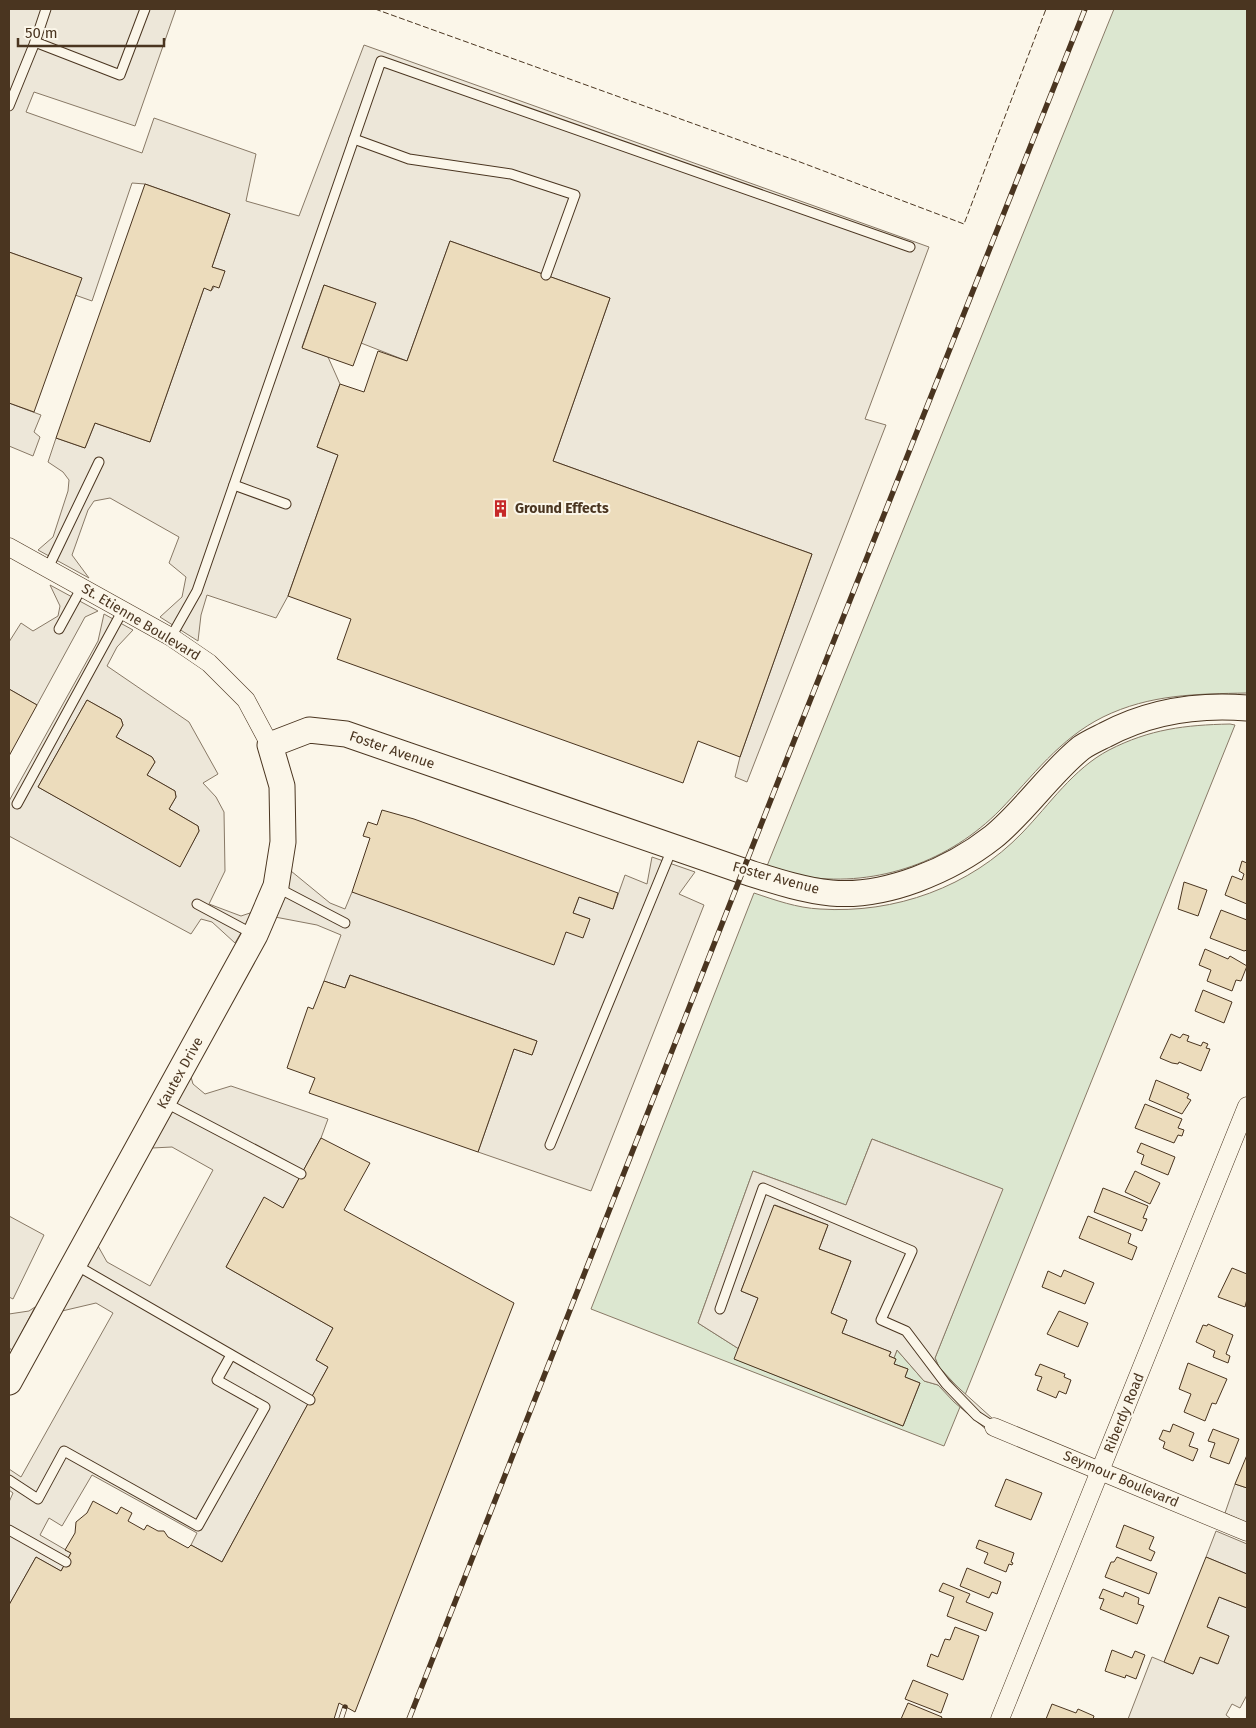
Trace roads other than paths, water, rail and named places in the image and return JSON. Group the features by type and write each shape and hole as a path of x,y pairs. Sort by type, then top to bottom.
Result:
{"street":[{"name":"St. Etienne Boulevard","path":"9,547 171,637 208,662 246,700 270,745"},
{"name":"Foster Avenue","path":"270,745 309,730 346,734 786,884 833,893 884,889 939,872 993,836 1082,747 1129,722 1179,709 1218,706 1247,708"},
{"name":"Kautex Drive","path":"9,1382 255,935 275,886 283,842 282,786 270,745"},
{"name":"Riberdy Road","path":"1000,1719 1247,1106"},
{"name":"Seymour Boulevard","path":"994,1427 1247,1532"}],"lane":[{"path":"9,106 46,9"},
{"path":"35,42 120,75 145,9"},
{"path":"171,637 197,591 381,61 910,247"},
{"path":"354,139 409,158 511,174 575,195 546,275"},
{"path":"48,568 99,462"},
{"path":"234,485 286,504"},
{"path":"59,629 82,588"},
{"path":"17,804 123,610"},
{"path":"550,1145 673,846"},
{"path":"275,886 345,923"},
{"path":"197,904 255,935"},
{"path":"163,1102 301,1174"},
{"path":"720,1310 763,1188 904,1247 912,1251 881,1320 906,1331 946,1384 978,1416 994,1427"},
{"path":"74,1264 310,1400"},
{"path":"9,1480 38,1499 64,1451 198,1526 265,1407 217,1380 231,1355"},
{"path":"9,1530 66,1562"}],"railway":[{"path":"409,1719 1085,9"},
{"path":"341,1719 345,1707"}],"place":[{"name":"Ground Effects","path":"501,508"}]}
